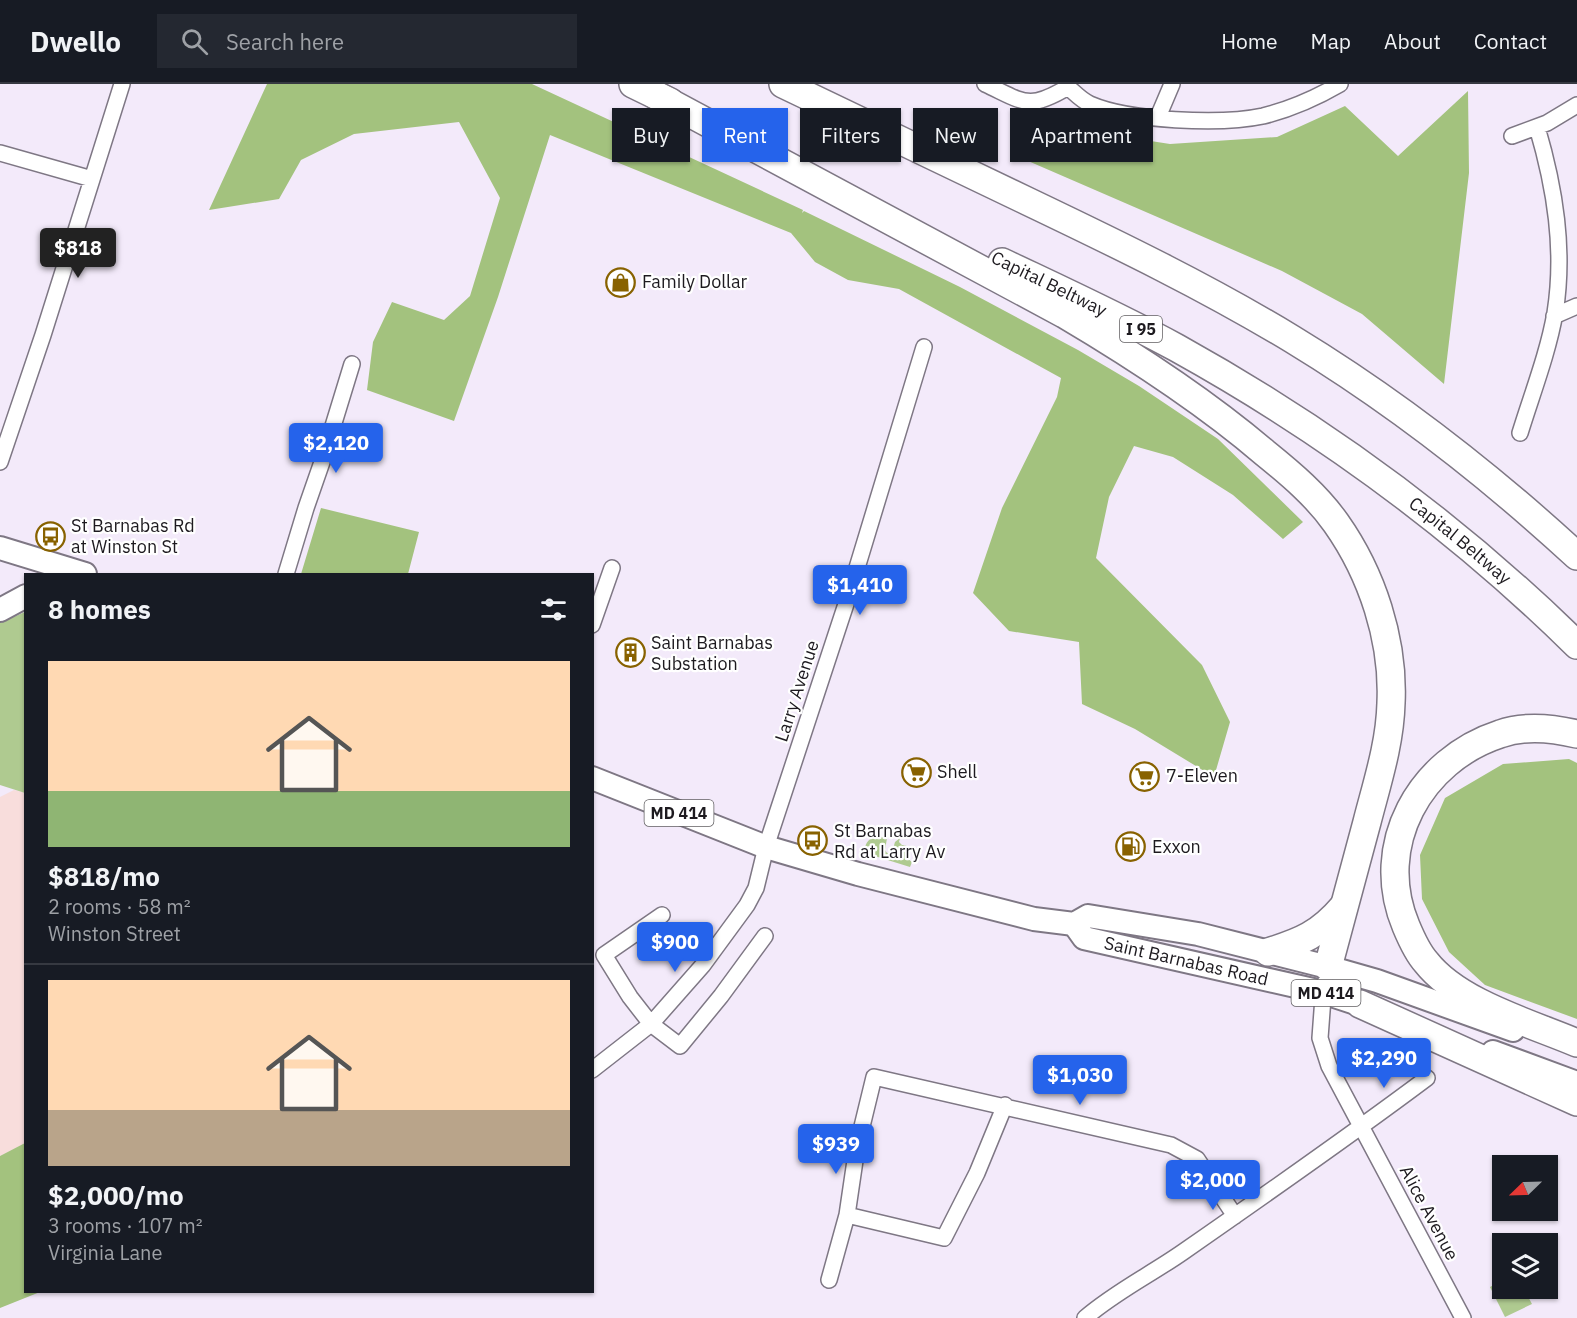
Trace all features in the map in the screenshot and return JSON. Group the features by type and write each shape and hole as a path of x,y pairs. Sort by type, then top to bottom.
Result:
{"highway":[{"path":"783,84 1145,257 1292,339 1439,431 1577,538"},
{"path":"643,89 1064,314 1113,343 1209,407 1286,471 1317,500 1335,522 1350,544 1377,605 1391,671 1391,702 1384,758 1325,979"},
{"name":"Capital Beltway","path":"643,89 1108,313 1176,347 1252,391 1392,485 1503,576 1577,645"},
{"path":"1368,388 1435,436 1490,480 1577,556"},
{"path":"1577,734 1556,729 1529,729 1502,733 1478,742 1452,758 1431,778 1414,801 1402,827 1396,854 1395,884 1400,912 1410,935 1425,962 1445,981 1481,1003 1577,1043"},
{"path":"1268,952 1294,945 1321,930 1346,904"},
{"path":"1360,1004 1577,1102"}],"main road":[{"path":"0,548 82,573"},
{"path":"0,609 24,597"},
{"name":"Saint Barnabas Road","path":"594,779 766,847 916,890 1034,919 1074,924 1088,916 1178,930 1268,952 1325,979 1360,1004 1577,1083"},
{"name":"Saint Barnabas Road","path":"1074,924 1084,938 1325,979 1377,981 1577,1054"}],"street":[{"path":"0,462 122,84"},
{"path":"985,84 1025,102 1033,103 1068,87 1082,100 1103,109 1158,117 1219,122 1261,116 1305,102 1340,84"},
{"path":"1158,117 1172,84"},
{"path":"1512,136 1537,127 1577,105"},
{"path":"1520,433 1554,316 1559,285 1558,225 1547,163 1537,127"},
{"path":"0,153 92,179"},
{"path":"1554,316 1577,306"},
{"name":"Larry Avenue","path":"594,1068 651,1024 703,965 734,924 756,888 766,847 846,604 924,347"},
{"path":"286,573 352,364"},
{"path":"594,619 612,568"},
{"path":"662,915 604,955 630,997 651,1024 680,1047 765,936"},
{"name":"Alice Avenue","path":"1325,979 1319,1029 1322,1048 1334,1078 1463,1318"},
{"path":"829,1280 847,1215 857,1147 874,1077 1005,1105 1171,1145 1197,1159 1235,1216"},
{"path":"1084,1318 1361,1128 1427,1078"},
{"path":"847,1215 944,1238 977,1173 1005,1105"}],"shaded area":[{"path":"14,790 24,792 24,1144 0,1156 0,797"}],"green space":[{"path":"267,84 532,84 612,121 612,160 550,135 498,297 454,421 367,390 373,342 392,302 444,320 470,296 500,198 459,122 354,134 301,160 279,199 209,210"},
{"path":"1468,91 1469,173 1444,384 1362,314 1282,271 1030,162 1153,162 1153,141 1170,144 1277,137 1345,106 1398,156"},
{"path":"690,157 960,287 1078,350 1139,386 1218,439 1303,522 1283,539 1233,495 1173,457 1134,446 1109,497 1096,558 1202,665 1230,722 1214,777 1135,729 1082,704 1079,642 1009,631 973,593 1002,508 1057,397 1061,378 899,289 848,280 815,262 791,233 616,162 690,162"},
{"path":"321,508 419,532 408,573 301,573"},
{"path":"24,612 24,793 0,785 0,623"},
{"path":"1569,759 1577,763 1577,1019 1485,985 1449,952 1422,899 1420,855 1445,798 1503,764"},
{"path":"878,836 887,838 885,850 887,853 892,852 895,842 900,838 899,842 907,846 908,859 912,862 910,867 865,853 865,846 868,842"},
{"path":"24,1144 24,1293 38,1293 0,1308 0,1156"},
{"path":"1496,1299 1529,1299 1532,1304 1505,1317"}],"place":[{"name":"Family Dollar","path":"621,282"},
{"name":"St Barnabas Rd at Winston St","path":"50,536"},
{"name":"Saint Barnabas Substation","path":"630,653"},
{"name":"Shell","path":"916,772"},
{"name":"7-Eleven","path":"1145,776"},
{"name":"St Barnabas Rd at Larry Av","path":"813,841"},
{"name":"Exxon","path":"1131,847"}]}
